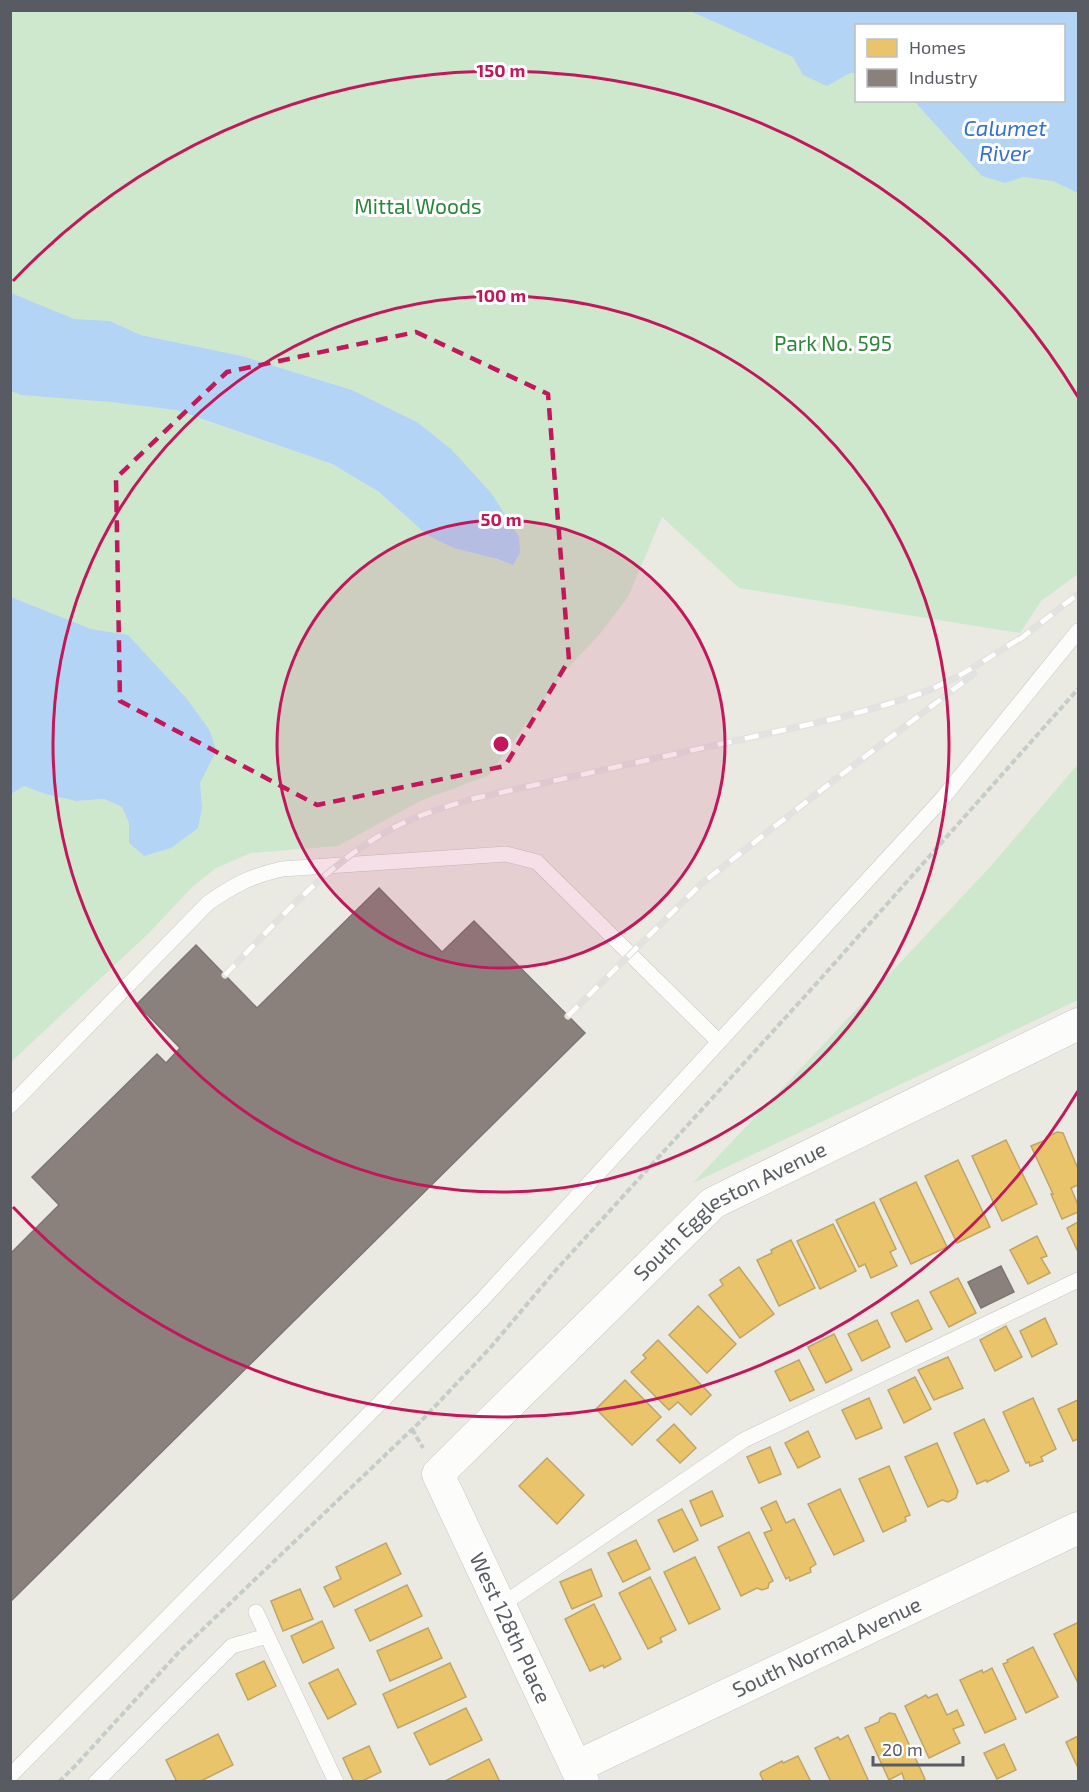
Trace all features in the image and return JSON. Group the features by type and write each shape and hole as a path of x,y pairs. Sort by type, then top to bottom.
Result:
{"street":[{"name":"South Eggleston Avenue","path":"438,1474 713,1203 1078,1024"},
{"name":"West 128th Place","path":"438,1474 580,1774"},
{"name":"South Normal Avenue","path":"580,1774 1078,1528"}],"lane":[{"path":"10,1776 481,1301 942,799 1078,631"},
{"path":"10,1106 208,903 228,889 257,875 282,869 506,854 537,862 718,1041"},
{"path":"500,1606 744,1440 1078,1280"},
{"path":"256,1612 336,1782"},
{"path":"96,1782 232,1646 267,1636"}],"path":[{"path":"59,1782 179,1652 424,1418 490,1348 556,1270 808,993 1078,688"}],"highlighted area":[{"path":"416,332 548,394 569,660 505,766 317,805 120,701 116,478 227,372"}],"green space":[{"name":"Mittal Woods","path":"11,11 772,11 855,57 855,102 934,102 1078,182 1078,574 1041,601 1020,633 739,588 662,517 628,597 599,635 563,673 489,775 420,801 338,846 251,853 216,868 192,887 149,933 11,1062 11,794 24,786 45,794 76,801 104,799 122,807 129,823 129,843 144,856 36,608 11,597","holes":["110,321 141,335 242,356 352,390 417,422 512,565 427,535 379,492 332,464 189,415"]},
{"path":"1078,764 1078,1000 693,1183 991,866"}],"water":[{"name":"Calumet River","path":"690,11 1078,11 1078,193 1053,181 1023,177 1005,183 982,176 915,102 1065,102 1065,24 855,24 855,73 850,73 827,86 803,75 793,57"},
{"path":"11,293 74,319 110,321 141,335 242,356 352,390 417,422 451,449 492,494 519,537 520,553 513,565 454,548 427,535 379,492 332,464 176,410 21,395 11,391"},
{"path":"11,597 91,629 128,635 187,699 210,731 216,751 200,783 202,808 198,828 171,848 144,856 129,843 129,823 122,807 104,799 76,801 45,794 24,786 11,794"}],"building: Homes":[{"path":"1057,1132 1063,1133 1078,1169 1078,1185 1071,1188 1078,1205 1078,1212 1062,1219 1031,1146 1046,1140 1047,1137"},
{"path":"1006,1140 1037,1204 1002,1221 972,1156"},
{"path":"958,1160 990,1227 957,1243 925,1176"},
{"path":"916,1182 947,1247 911,1264 880,1199"},
{"path":"874,1202 896,1249 890,1252 897,1266 871,1278 865,1264 859,1267 836,1220"},
{"path":"1078,1222 1078,1252 1067,1228"},
{"path":"833,1224 856,1271 820,1289 797,1241"},
{"path":"1037,1236 1047,1256 1041,1258 1050,1273 1028,1284 1010,1250"},
{"path":"791,1240 815,1288 779,1306 757,1260"},
{"path":"739,1267 774,1314 740,1338 709,1295 723,1285 720,1280"},
{"path":"958,1278 976,1313 949,1327 930,1292"},
{"path":"918,1300 932,1329 906,1342 891,1313"},
{"path":"698,1306 736,1344 707,1373 669,1335"},
{"path":"1045,1318 1057,1344 1032,1357 1020,1331"},
{"path":"877,1320 890,1347 862,1361 848,1334"},
{"path":"1006,1326 1022,1357 995,1371 980,1340"},
{"path":"834,1334 852,1370 826,1383 808,1347"},
{"path":"658,1340 711,1395 691,1415 678,1402 669,1410 631,1372 646,1358 643,1355"},
{"path":"948,1357 963,1388 934,1400 918,1370"},
{"path":"799,1360 814,1390 790,1401 775,1371"},
{"path":"915,1377 931,1409 904,1423 888,1390"},
{"path":"625,1380 661,1417 632,1445 596,1409"},
{"path":"869,1398 882,1428 856,1439 842,1410"},
{"path":"1033,1398 1056,1449 1041,1457 1043,1461 1030,1466 1029,1462 1026,1463 1003,1412"},
{"path":"1078,1400 1078,1439 1073,1441 1058,1409"},
{"path":"984,1419 1009,1471 987,1482 986,1480 977,1484 954,1433"},
{"path":"674,1424 696,1448 680,1463 657,1440"},
{"path":"808,1431 820,1457 798,1468 785,1443"},
{"path":"937,1443 958,1491 956,1498 948,1502 942,1500 928,1507 905,1457"},
{"path":"770,1447 781,1474 759,1483 747,1457"},
{"path":"547,1458 584,1495 557,1524 519,1486"},
{"path":"889,1466 910,1515 905,1517 906,1521 883,1532 859,1479"},
{"path":"840,1489 864,1541 834,1555 808,1504"},
{"path":"712,1491 723,1516 701,1526 690,1501"},
{"path":"776,1501 786,1523 794,1519 816,1564 810,1568 811,1572 790,1581 789,1577 786,1579 764,1533 772,1530 761,1508"},
{"path":"682,1509 698,1540 674,1552 658,1520"},
{"path":"749,1532 773,1581 769,1583 768,1588 762,1590 757,1588 741,1596 718,1547"},
{"path":"636,1540 650,1569 623,1582 608,1553"},
{"path":"386,1543 401,1574 334,1607 324,1587 341,1579 336,1567"},
{"path":"695,1557 720,1609 689,1624 664,1572"},
{"path":"591,1569 602,1596 572,1609 560,1582"},
{"path":"650,1577 676,1630 660,1638 662,1642 648,1649 619,1593"},
{"path":"407,1585 422,1616 370,1641 355,1610"},
{"path":"300,1589 313,1619 283,1631 271,1601"},
{"path":"594,1604 621,1659 604,1668 603,1665 590,1671 565,1619"},
{"path":"322,1621 334,1648 303,1663 291,1636"},
{"path":"1078,1624 1078,1683 1054,1634"},
{"path":"428,1628 442,1658 390,1681 377,1651"},
{"path":"1033,1647 1058,1697 1026,1713 1003,1664"},
{"path":"264,1661 276,1686 248,1700 236,1674"},
{"path":"450,1663 466,1697 398,1728 383,1694"},
{"path":"992,1668 1016,1719 985,1733 960,1680"},
{"path":"338,1669 356,1704 328,1719 309,1683"},
{"path":"937,1694 947,1715 957,1710 964,1725 953,1729 960,1743 929,1758 905,1706 926,1695 928,1698"},
{"path":"466,1708 482,1740 430,1765 414,1733"},
{"path":"889,1713 895,1714 925,1779 921,1782 905,1782 902,1773 889,1780 865,1728 879,1722 880,1718"},
{"path":"218,1734 233,1765 199,1782 177,1782 166,1760"},
{"path":"848,1735 869,1782 831,1782 815,1748 838,1737 840,1740"},
{"path":"1078,1736 1078,1768 1066,1742"},
{"path":"1004,1744 1016,1770 997,1779 984,1753"},
{"path":"369,1746 381,1772 360,1782 354,1782 343,1758"},
{"path":"798,1756 811,1782 764,1782 761,1772"},
{"path":"489,1759 500,1782 443,1782"}],"building: Industry":[{"path":"379,888 442,952 474,921 585,1033 10,1602 10,1254 59,1205 32,1177 157,1054 166,1063 180,1048 137,1004 196,945 257,1008"},
{"path":"1001,1266 1014,1292 981,1308 968,1282"}],"railway":[{"path":"1019,640 1078,594"},
{"path":"225,975 318,881 360,848 393,828 416,818 476,798 883,706 940,685 1024,636"},
{"path":"568,1016 701,884 974,674"}],"park label":[{"name":"Park No. 595","path":"833,344"}]}
